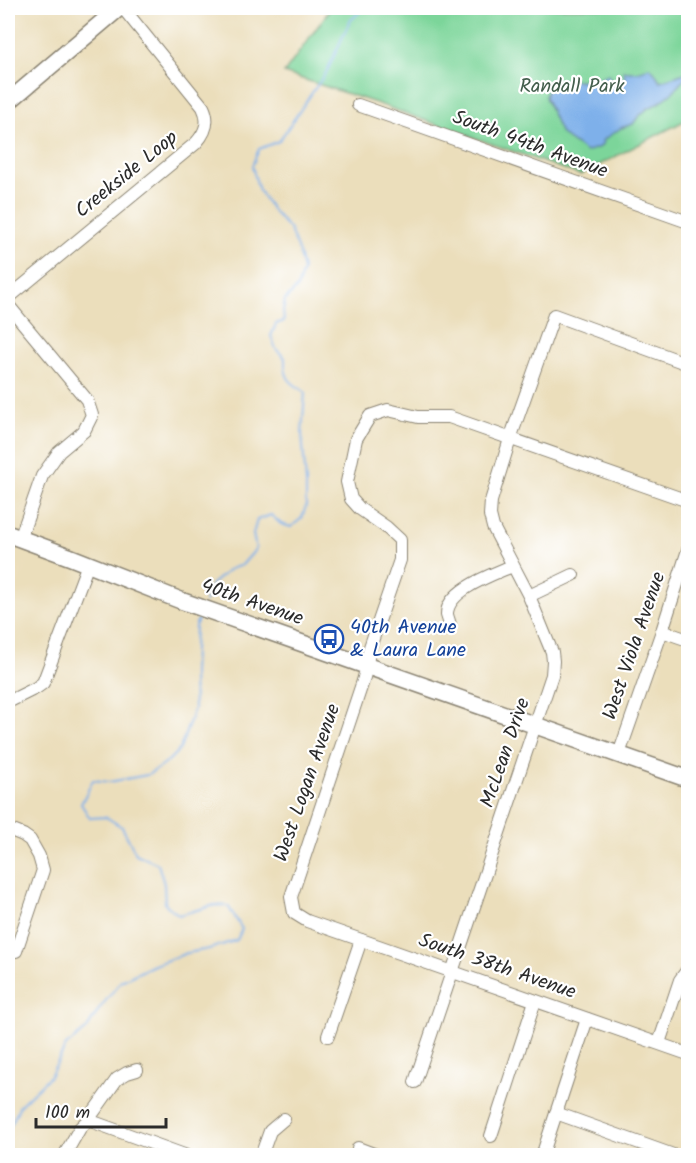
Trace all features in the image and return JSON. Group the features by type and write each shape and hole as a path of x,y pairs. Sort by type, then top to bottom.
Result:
{"main road":[{"path":"8,102 121,8"},
{"name":"40th Avenue","path":"14,537 182,601 688,779"}],"street":[{"name":"Creekside Loop","path":"8,298 203,135 207,124 203,107 121,8"},
{"name":"South 44th Avenue","path":"358,105 688,222"},
{"path":"8,304 87,400 92,415 84,431 59,452 42,476 14,537"},
{"name":"McLean Drive","path":"416,1082 552,675 552,652 529,596 493,527 490,515 491,501 510,439 554,315 688,363"},
{"name":"West Logan Avenue","path":"294,914 291,897 363,681 369,650 400,560 400,540 386,526 360,509 351,499 347,482 356,438 370,416 388,410 418,417 449,417 510,439"},
{"path":"510,439 688,501"},
{"name":"West Viola Avenue","path":"619,754 688,550"},
{"path":"8,702 43,683 88,564"},
{"path":"450,624 447,613 453,599 467,587 512,566"},
{"path":"529,596 573,575"},
{"path":"662,631 688,640"},
{"path":"8,829 30,840 39,856 43,870 16,951"},
{"name":"South 38th Avenue","path":"294,914 307,921 688,1054"},
{"path":"328,1036 361,940"},
{"path":"659,1043 680,980 688,969"},
{"path":"491,1136 536,1001"},
{"path":"542,1155 587,1019"},
{"path":"64,1155 80,1128 117,1079 137,1070"},
{"path":"556,1113 676,1155"},
{"path":"261,1155 270,1131 284,1119"},
{"path":"88,1120 187,1155"},
{"path":"358,1148 379,1155"}],"green space":[{"name":"Randall Park","path":"331,8 688,8 688,119 580,175 284,73"}],"water":[{"path":"649,67 660,81 688,72 688,77 671,94 647,109 633,124 621,128 602,141 604,142 600,147 586,152 561,134 545,97 548,87 560,80 591,80 608,74 612,84 625,77 623,71 637,72"}],"waterway":[{"path":"205,602 212,584 230,569 242,565 256,549 253,534 257,520 271,515 281,524 291,527 302,518 306,506 302,434 305,392 289,379 285,370 285,358 276,349 271,336 276,324 284,321 285,300 297,288 303,270 290,230 259,191 252,166 259,149 279,141 327,71 350,21 364,8"},
{"path":"8,1131 20,1105 50,1076 66,1046 86,1030 121,981 154,965 187,953 237,940 242,929 228,906 215,905 179,915 165,904 164,884 158,864 136,854 122,827 106,817 90,818 81,804 93,780 109,782 147,775 164,765 180,749 194,709 195,626 201,613"}],"place":[{"name":"40th Avenue & Laura Lane","path":"329,639"}]}
